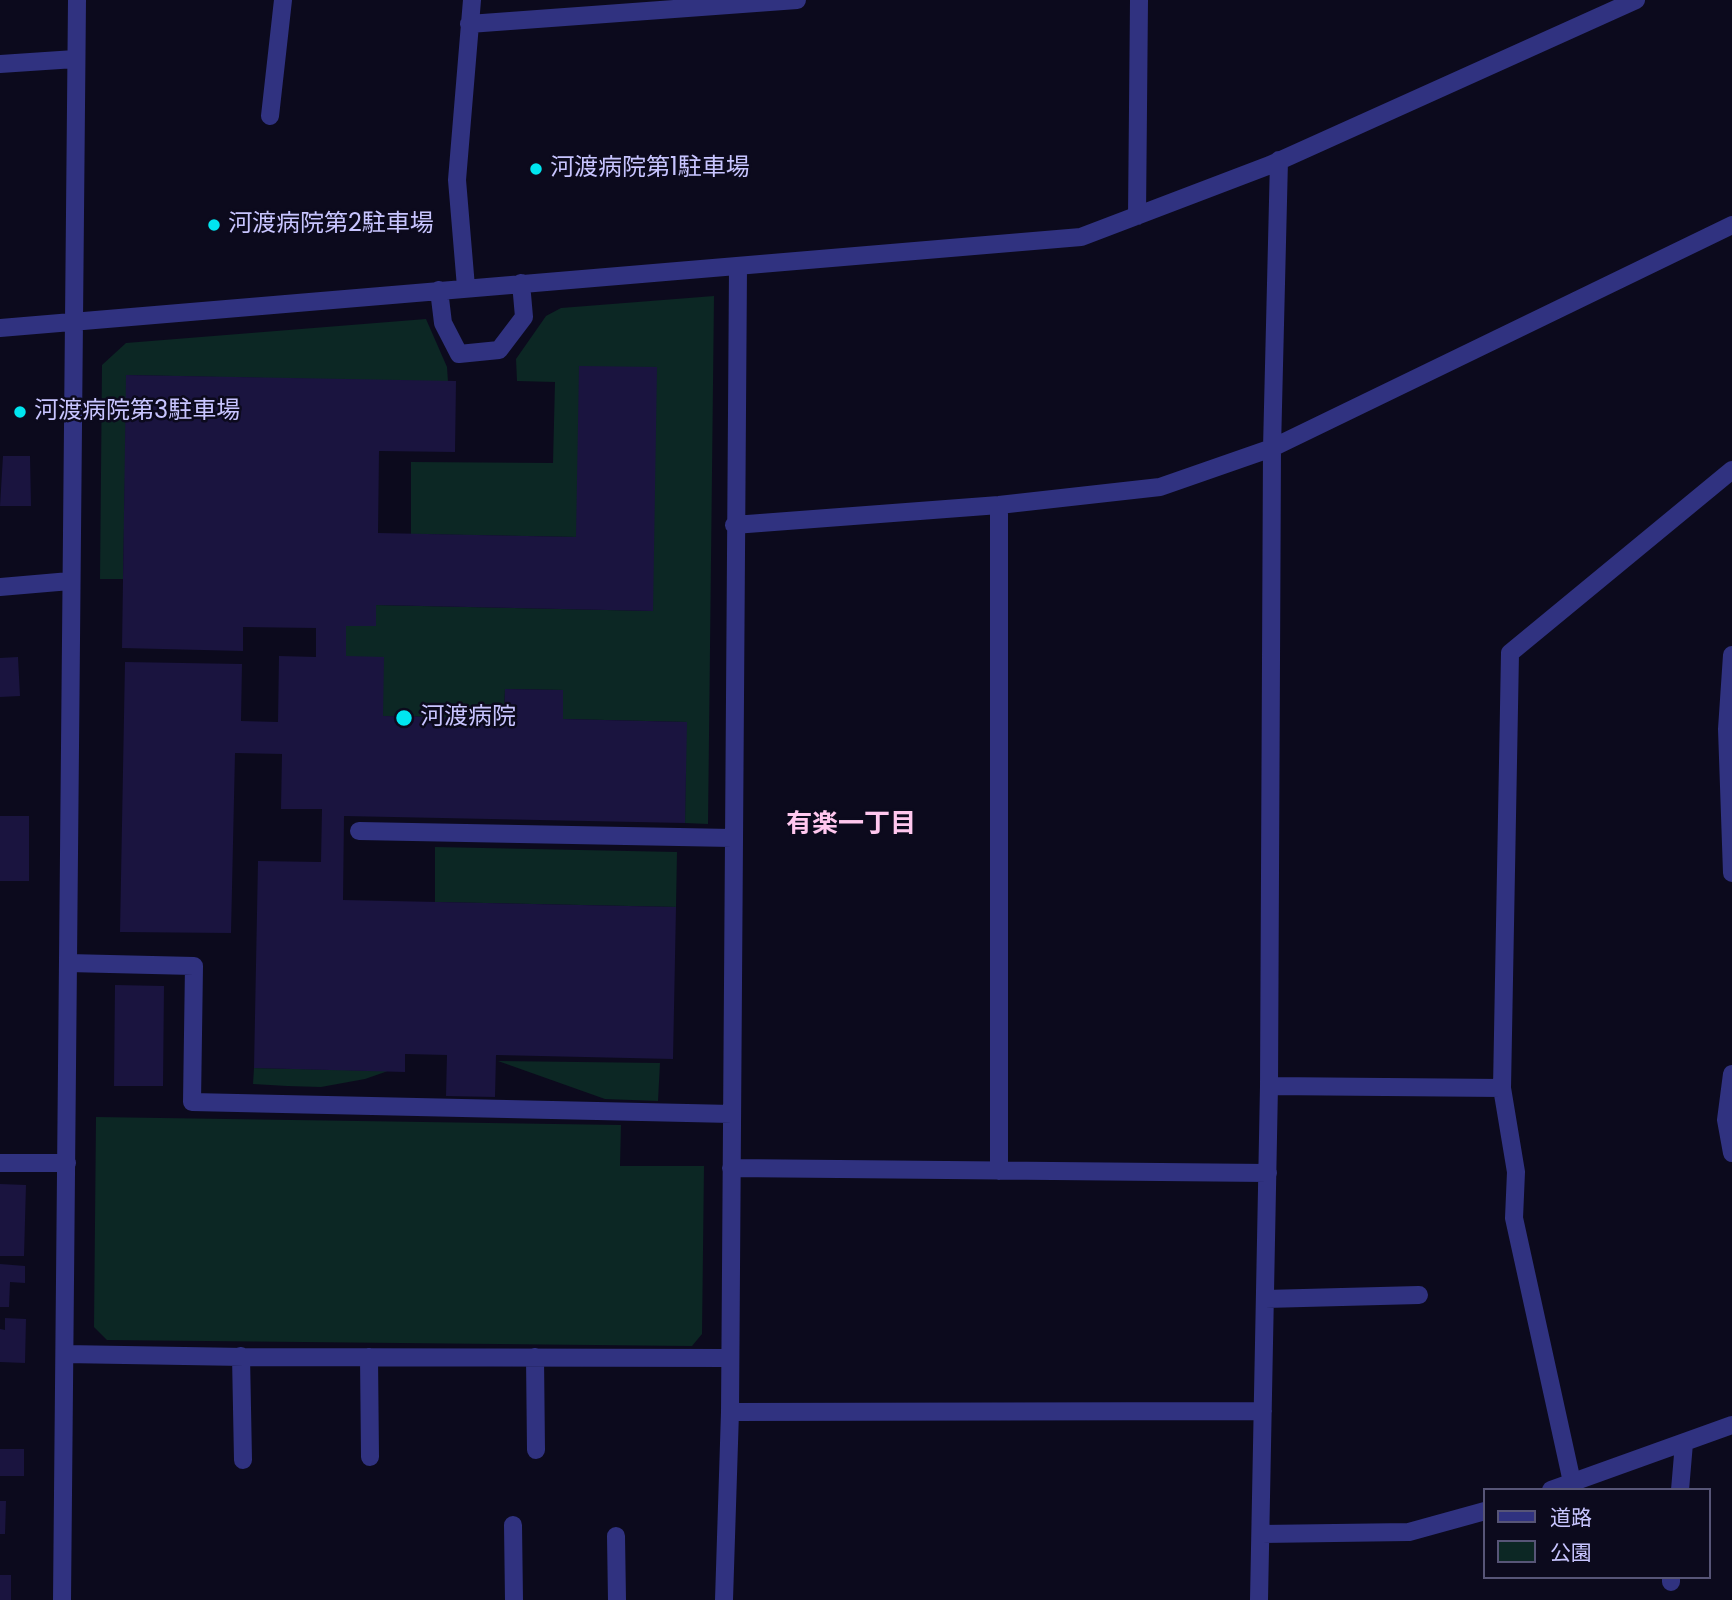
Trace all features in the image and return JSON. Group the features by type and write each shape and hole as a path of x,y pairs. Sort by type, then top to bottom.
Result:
{"street":[{"path":"62,1600 77,0"},
{"path":"270,116 283,0"},
{"path":"466,287 457,180 472,0"},
{"path":"469,24 797,0"},
{"path":"1137,216 1139,0"},
{"path":"0,328 466,287 738,268 1081,237 1279,160 1636,0"},
{"path":"0,64 75,59"},
{"path":"1259,1600 1268,1173 1272,448 1279,160"},
{"path":"734,525 999,505 1160,487 1272,448 1732,225"},
{"path":"724,1600 730,1412 734,525 738,268"},
{"path":"439,290 443,323 459,354 499,350 524,317 521,283"},
{"path":"1572,1482 1514,1218 1516,1172 1503,1088 1510,653 1732,470"},
{"path":"999,505 999,1171"},
{"path":"0,587 70,581"},
{"path":"1732,655 1732,873"},
{"path":"359,831 732,838"},
{"path":"68,963 194,966 192,1102 732,1114"},
{"path":"1732,1074 1726,1120 1732,1153"},
{"path":"1269,1086 1503,1088"},
{"path":"0,1163 67,1163"},
{"path":"731,1168 1268,1173"},
{"path":"1265,1299 1419,1295"},
{"path":"65,1354 729,1357"},
{"path":"241,1356 243,1460"},
{"path":"369,1357 370,1457"},
{"path":"535,1357 536,1450"},
{"path":"730,1412 1263,1411"},
{"path":"1556,1488 1732,1425"},
{"path":"1680,1488 1685,1443"},
{"path":"1261,1534 1409,1532 1484,1511"},
{"path":"513,1525 514,1600"},
{"path":"616,1536 617,1600"}],"green space":[{"path":"714,296 708,824 685,823 686,722 563,719 563,690 505,689 504,718 383,716 346,656 346,626 376,626 376,605 653,611 576,537 411,534 411,462 553,463 555,382 517,381 516,359 546,316 561,308"},
{"path":"426,319 447,367 448,382 127,375 123,579 100,579 102,365 126,343"},
{"path":"435,847 677,852 676,907 435,902"},
{"path":"498,1061 660,1063 658,1101 605,1099"},
{"path":"254,1068 388,1071 365,1079 321,1087 253,1084"},
{"path":"96,1117 621,1125 620,1166 704,1166 702,1334 692,1346 107,1340 94,1327"}],"building":[{"name":"河渡病院","path":"579,366 657,367 653,611 376,605 376,626 346,626 346,656 384,657 383,716 504,718 505,689 563,690 563,719 687,722 685,823 344,816 343,900 676,907 673,1059 496,1055 495,1097 446,1096 447,1055 405,1054 405,1072 254,1068 258,861 321,862 322,809 281,809 282,754 235,753 231,933 120,932 125,662 242,664 241,721 278,722 279,656 316,657 316,628 243,627 243,651 122,648 126,375 456,381 455,452 379,451 378,533 576,537"},
{"path":"3,456 30,456 31,506 0,506"},
{"path":"18,657 20,696 0,697 0,658"},
{"path":"0,816 29,816 29,881 0,881"},
{"path":"115,985 164,986 163,1086 114,1086"},
{"path":"0,1184 26,1185 24,1256 0,1256"},
{"path":"0,1264 25,1266 25,1283 10,1282 9,1307 0,1307"},
{"path":"5,1318 26,1319 25,1363 0,1362 0,1329 5,1330"},
{"path":"0,1449 24,1449 24,1476 0,1476"},
{"path":"0,1501 6,1501 5,1534 0,1534"},
{"path":"0,1575 11,1575 11,1600 0,1600"}],"place":[{"name":"河渡病院第1駐車場","path":"536,169"},
{"name":"河渡病院第2駐車場","path":"214,225"},
{"name":"河渡病院第3駐車場","path":"20,412"},
{"name":"河渡病院","path":"404,718"}],"district":[{"name":"有楽一丁目","path":"851,825"}]}
